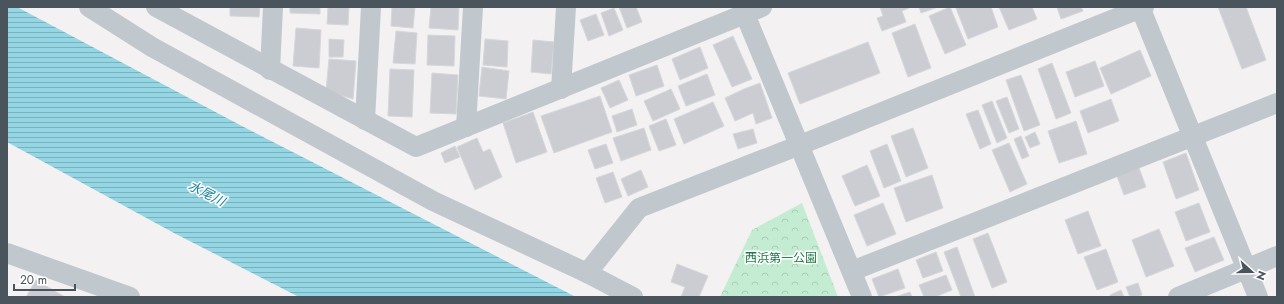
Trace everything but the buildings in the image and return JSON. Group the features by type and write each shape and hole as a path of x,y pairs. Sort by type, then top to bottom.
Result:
{"street":[{"path":"89,7 152,47 433,201 587,272 633,297"},
{"path":"270,70 273,7"},
{"path":"365,120 371,7"},
{"path":"466,127 473,7"},
{"path":"561,89 566,7"},
{"path":"587,272 639,208 1141,8 1258,297"},
{"path":"165,9 270,70 416,147 561,89 750,9 800,145 862,297"},
{"path":"852,271 1277,103"},
{"path":"7,253 130,297"},
{"path":"1178,297 1277,256"}],"green space":[{"name":"西浜第一公園","path":"802,203 838,297 720,297 752,230"}],"water":[{"name":"水尾川","path":"7,7 17,7 240,125 576,297 299,297 174,233 7,142"}]}
